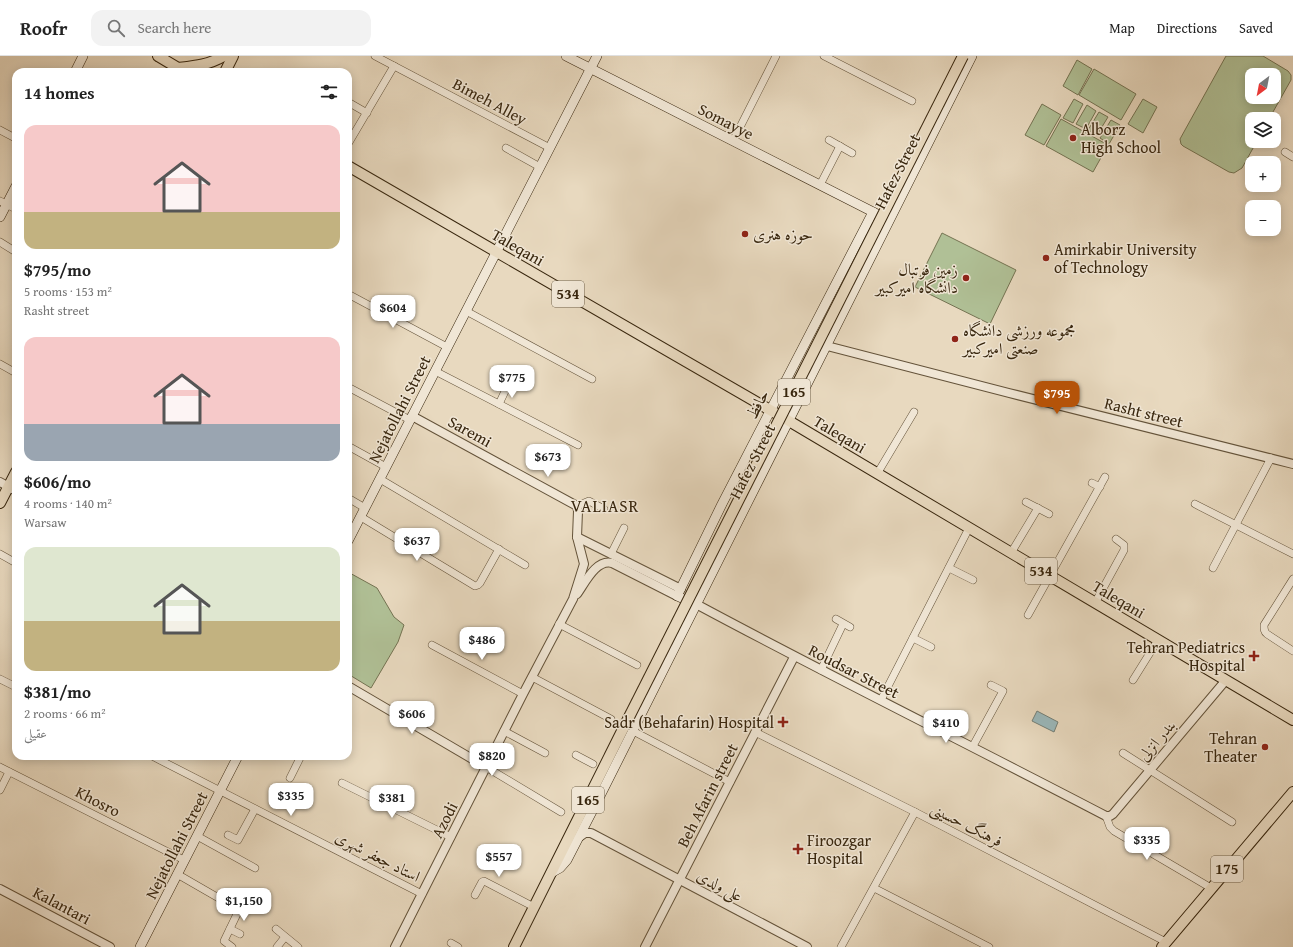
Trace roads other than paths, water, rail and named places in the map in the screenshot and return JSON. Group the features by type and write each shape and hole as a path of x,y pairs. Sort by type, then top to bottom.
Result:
{"main road":[{"path":"77,68 83,56"},
{"path":"158,56 179,68"},
{"path":"191,68 209,64 224,56"},
{"path":"227,68 234,56"},
{"name":"Somayye","path":"566,56 889,220"},
{"name":"Nejatollahi Street","path":"352,533 597,56"},
{"name":"Hafez Street","path":"551,873 563,865 578,839 629,729 963,56"},
{"name":"Hafez Street","path":"514,947 551,873 696,604 972,56"},
{"name":"Taleqani","path":"352,168 789,421 1293,720"},
{"path":"0,217 3,202 12,191"},
{"name":"حافظ","path":"679,592 722,504 873,212"},
{"path":"807,341 827,346"},
{"path":"738,473 744,467 755,467 760,476 757,484"},
{"path":"0,503 8,486"},
{"path":"722,504 723,514 728,519 736,519 742,514"},
{"path":"679,592 696,604"},
{"name":"Nejatollahi Street","path":"140,947 236,760"},
{"name":"175","path":"1164,944 1293,792"}],"street":[{"name":"Bimeh Alley","path":"375,56 550,148"},
{"path":"733,141 776,56"},
{"path":"824,56 912,101"},
{"path":"352,137 394,66"},
{"path":"352,104 367,113"},
{"path":"0,130 12,136"},
{"path":"829,140 852,153"},
{"path":"820,185 840,146"},
{"path":"506,148 540,167"},
{"path":"1285,152 1293,157"},
{"path":"3,202 12,207"},
{"path":"0,242 12,250"},
{"path":"352,296 447,347"},
{"path":"466,311 592,379"},
{"name":"Rasht street","path":"827,346 1293,464"},
{"path":"0,364 12,371"},
{"path":"435,371 578,445"},
{"path":"499,404 508,385"},
{"path":"352,389 411,418"},
{"path":"878,474 914,412"},
{"name":"Saremi","path":"411,418 577,506"},
{"path":"352,448 386,467"},
{"path":"1213,568 1271,458"},
{"path":"1028,615 1105,477"},
{"path":"380,479 525,565"},
{"path":"1092,482 1100,487"},
{"path":"352,500 365,508"},
{"path":"572,599 584,564 578,537 577,506 589,502 604,509"},
{"path":"1026,502 1049,514"},
{"path":"1195,504 1293,554"},
{"path":"1011,553 1038,508"},
{"path":"360,517 475,586 478,585 499,549"},
{"path":"612,554 624,528"},
{"path":"881,700 970,528"},
{"path":"578,537 612,554 679,592"},
{"path":"1095,603 1124,550 1124,545 1116,539"},
{"path":"0,554 12,562"},
{"path":"572,599 594,570 603,563 607,562 679,592"},
{"path":"949,568 973,580"},
{"path":"1293,579 1264,625 1264,628 1267,634 1293,651"},
{"name":"Azodi","path":"395,947 572,599"},
{"name":"Roudsar Street","path":"696,604 794,657 973,746 1106,816"},
{"path":"836,619 850,627"},
{"path":"559,624 637,666"},
{"path":"821,670 843,624"},
{"path":"913,638 931,647"},
{"path":"1133,680 1158,640"},
{"path":"432,645 523,694"},
{"name":"Beh Afarin street","path":"646,947 794,657"},
{"path":"532,677 611,719"},
{"path":"0,678 12,685"},
{"name":"بندر انزلی","path":"1106,816 1113,814 1226,680"},
{"path":"973,746 1003,691 991,685"},
{"path":"352,688 561,812"},
{"path":"629,729 730,782"},
{"path":"504,731 545,753"},
{"name":"فرهنگ حسینی","path":"755,732 915,812 1164,944"},
{"path":"1123,753 1232,822"},
{"path":"576,756 592,764"},
{"name":"استاد جعفر شهری","path":"160,760 422,894"},
{"path":"290,778 299,760"},
{"name":"Khosro","path":"0,767 184,860"},
{"path":"0,790 9,772"},
{"path":"342,783 451,837"},
{"path":"228,835 238,840 255,809"},
{"path":"841,947 915,812"},
{"path":"1106,816 1110,827 1114,831 1211,888"},
{"name":"علی ولدی","path":"578,839 585,833 591,833 807,947"},
{"path":"197,836 254,868"},
{"path":"177,874 236,908 237,912 224,941 232,947"},
{"path":"475,895 484,881 534,907"},
{"path":"874,888 990,947"},
{"name":"Kalantari","path":"0,889 110,947"},
{"path":"230,929 240,934"},
{"path":"276,929 298,947"},
{"path":"277,947 285,936"}],"water":[{"path":"1037,711 1058,722 1054,732 1032,721"}],"place":[{"name":"Alborz High School","path":"1073,138"},
{"name":"حوزه هنری","path":"745,234"},
{"name":"Amirkabir University of Technology","path":"1046,258"},
{"name":"زمین فوتبال دانشگاه امیرکبیر","path":"966,278"},
{"name":"مجموعه ورزشی دانشگاه صنعتی امیرکبیر","path":"955,339"},
{"name":"Tehran Pediatrics Hospital","path":"1254,656"},
{"name":"Sadr (Behafarin) Hospital","path":"783,722"},
{"name":"Tehran Theater","path":"1265,747"},
{"name":"Firoozgar Hospital","path":"798,849"}],"district":[{"name":"VALIASR","path":"605,506"}]}
